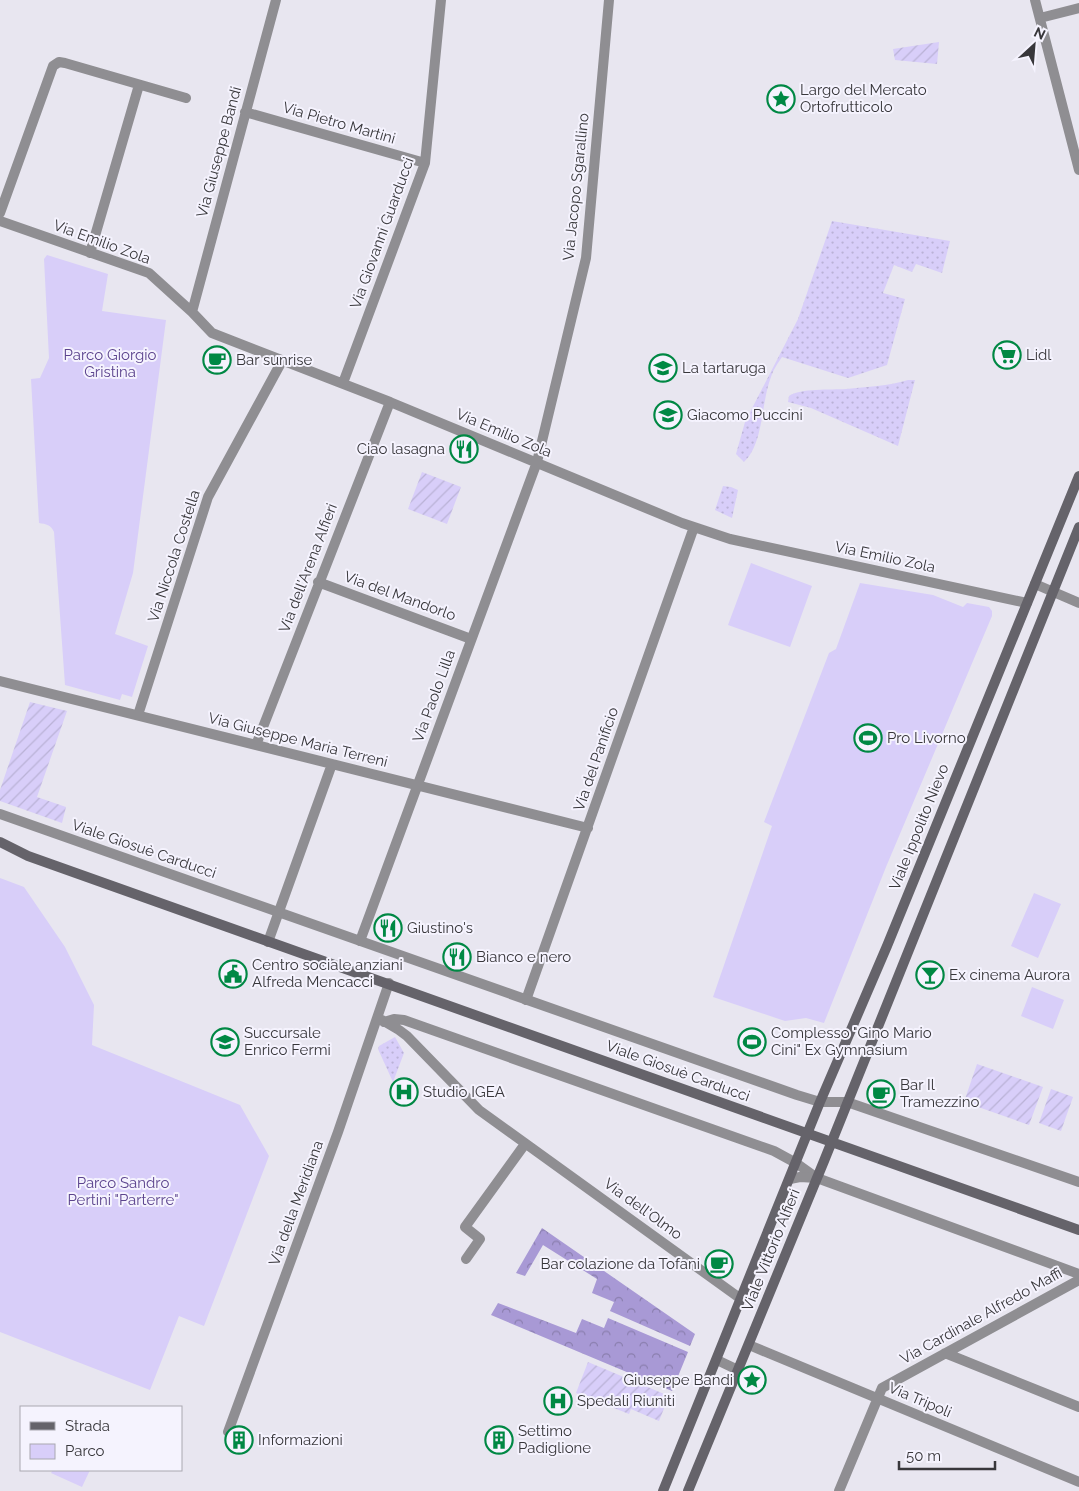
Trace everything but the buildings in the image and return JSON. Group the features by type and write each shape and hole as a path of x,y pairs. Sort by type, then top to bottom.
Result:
{"main road":[{"name":"Viale Ippolito Nievo","path":"808,1133 1079,476"},
{"path":"831,1142 1079,527"},
{"name":"Viale Giosuè Carducci","path":"0,842 28,856"},
{"name":"Viale Giosuè Carducci","path":"0,849 28,856 1079,1230"},
{"name":"Viale Vittorio Alfieri","path":"663,1491 808,1133"},
{"name":"Viale Vittorio Alfieri","path":"688,1491 831,1142"}],"street":[{"name":"Via Giuseppe Bandi","path":"192,312 276,0"},
{"name":"Via Giovanni Guarducci","path":"342,383 425,162 441,0"},
{"name":"Via Jacopo Sgarallino","path":"537,462 586,258 609,0"},
{"path":"1035,0 1079,170"},
{"path":"1040,18 1079,8"},
{"path":"0,213 53,66 59,62 186,98"},
{"path":"90,253 139,85"},
{"name":"Via Pietro Martini","path":"246,112 425,162"},
{"name":"Via Emilio Zola","path":"0,221 149,273 212,333 390,402 694,527 742,542 1027,603"},
{"name":"Via Niccola Costella","path":"138,715 208,497 282,361"},
{"name":"Via dell'Arena Alfieri","path":"256,745 318,582 390,402"},
{"name":"Via Paolo Lilla","path":"360,941 537,462"},
{"name":"Via del Panificio","path":"526,1000 694,527"},
{"name":"Via del Mandorlo","path":"318,582 471,639"},
{"path":"1035,584 1079,603"},
{"name":"Via Giuseppe Maria Terreni","path":"0,681 588,828"},
{"path":"268,942 332,764"},
{"name":"Viale Giosuè Carducci","path":"0,814 820,1102 847,1102 1079,1182"},
{"name":"Via della Meridiana","path":"228,1432 381,1020 389,984"},
{"path":"381,1020 404,1020 778,1153 817,1178"},
{"name":"Via dell'Olmo","path":"381,1020 406,1036 479,1110 612,1204 741,1299"},
{"path":"466,1258 480,1239 465,1227 525,1144"},
{"path":"790,1179 800,1176 817,1178 1079,1274"},
{"name":"Via Cardinale Alfredo Maffi","path":"877,1398 882,1388 1079,1280"},
{"name":"Via Tripoli","path":"749,1345 1079,1482"},
{"path":"945,1353 1079,1407"},
{"path":"717,1360 738,1370"},
{"path":"839,1491 877,1398"}],"green space":[{"path":"939,42 937,64 895,60 893,49"},
{"path":"832,221 950,241 942,273 916,264 912,272 894,265 883,293 905,299 887,365 848,378 782,357 773,372 768,387 759,433 750,454 744,462 736,454 745,422 798,319"},
{"name":"Parco Giorgio Gristina","path":"47,255 108,274 102,311 166,320 133,573 115,634 148,646 132,697 122,694 120,700 65,685 54,532 48,525 39,523 31,379 40,378 49,358 44,259"},
{"path":"915,380 898,446 811,408 788,402 789,396 794,393 870,387"},
{"path":"422,472 461,487 447,524 408,509"},
{"path":"723,486 738,490 732,518 715,510"},
{"path":"751,563 812,586 790,647 728,625"},
{"name":"Pro Livorno","path":"860,583 933,595 963,607 967,603 989,607 992,611 992,616 886,867 824,1023 806,1018 785,1021 713,997 772,826 764,822 829,653 836,649"},
{"path":"30,702 67,711 37,797 66,807 62,823 0,801 0,790"},
{"name":"Parco Sandro Pertini \"Parterre\"","path":"0,878 24,887 65,947 94,1005 92,1045 240,1105 269,1156 204,1326 179,1316 150,1390 0,1332"},
{"path":"1034,893 1061,904 1038,958 1011,946"},
{"path":"1032,987 1064,1000 1053,1029 1021,1016"},
{"path":"395,1037 404,1053 393,1082 378,1049 379,1046"},
{"path":"977,1064 1043,1087 1029,1125 964,1102"},
{"path":"1051,1089 1073,1097 1061,1131 1039,1123"},
{"path":"542,1228 695,1334 690,1346 610,1311 614,1302 592,1293 597,1279 543,1245 525,1276 516,1273"},
{"path":"498,1303 576,1333 582,1319 604,1328 608,1318 688,1352 672,1391 491,1315"},
{"path":"588,1362 669,1396 659,1421 631,1409 629,1414 576,1393"},
{"path":"52,1471 90,1471 82,1487 51,1473"}],"place":[{"name":"Largo del Mercato Ortofrutticolo","path":"781,99"},
{"name":"Lidl","path":"1007,355"},
{"name":"Bar sunrise","path":"217,360"},
{"name":"La tartaruga","path":"663,368"},
{"name":"Giacomo Puccini","path":"668,415"},
{"name":"Ciao lasagna","path":"464,449"},
{"name":"Pro Livorno","path":"868,738"},
{"name":"Giustino's","path":"388,928"},
{"name":"Bianco e nero","path":"457,957"},
{"name":"Centro sociale anziani Alfreda Mencacci","path":"233,974"},
{"name":"Ex cinema Aurora","path":"930,975"},
{"name":"Succursale Enrico Fermi","path":"225,1042"},
{"name":"Complesso \"Gino Mario Cini\" Ex Gymnasium","path":"752,1042"},
{"name":"Studio IGEA","path":"404,1092"},
{"name":"Bar Il Tramezzino","path":"881,1094"},
{"name":"Bar colazione da Tofani","path":"719,1264"},
{"name":"Giuseppe Bandi","path":"752,1380"},
{"name":"Spedali Riuniti","path":"558,1401"},
{"name":"Informazioni","path":"239,1440"},
{"name":"Settimo Padiglione","path":"499,1440"}]}
